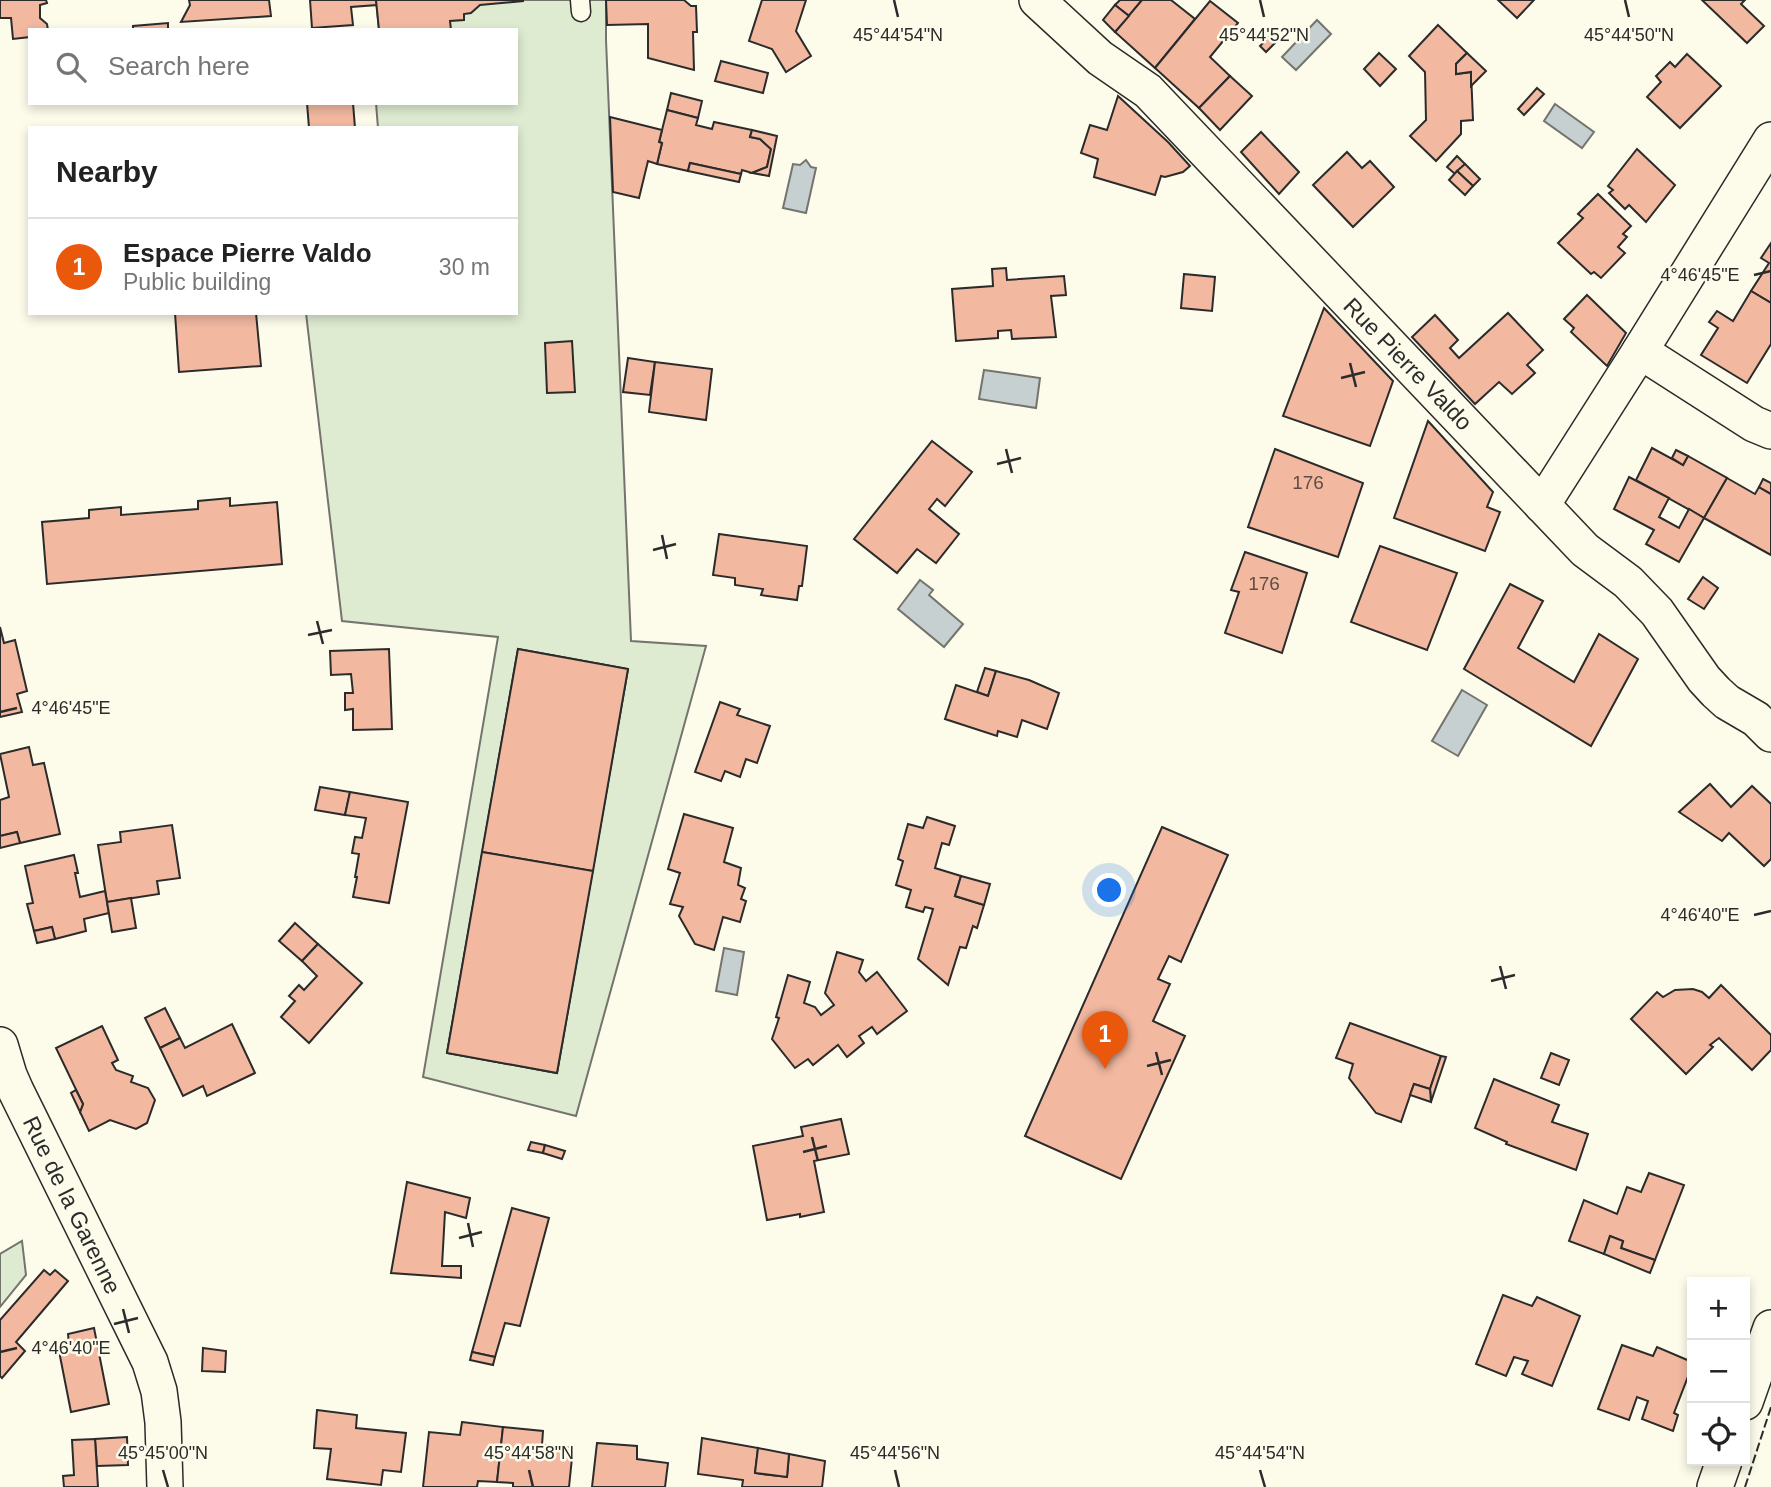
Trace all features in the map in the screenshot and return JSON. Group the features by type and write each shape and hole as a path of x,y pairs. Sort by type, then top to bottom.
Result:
{"street":[{"name":"Rue Pierre Valdo","path":"1037,0 1100,58 1149,91 1585,550 1628,582 1657,612 1704,679 1721,697 1756,719 1771,734"},
{"path":"1542,505 1771,139"},
{"path":"1640,351 1754,424 1771,431"},
{"name":"Rue de la Garenne","path":"0,1045 16,1091 150,1362 159,1391 163,1422 164,1487"},
{"path":"1750,1388 1771,1328"},
{"path":"1715,1487 1722,1466"}],"green space":[{"path":"376,0 606,0 631,641 706,646 576,1116 423,1077 498,637 342,621 306,315 518,315 518,126 378,126 376,105 518,105 518,28 379,28"},
{"path":"22,1241 26,1275 0,1307 0,1254"}],"shaded area":[{"path":"1317,20 1331,34 1296,70 1282,57"},
{"path":"1555,104 1594,132 1582,148 1544,121"},
{"path":"806,160 811,167 816,168 806,213 783,208 793,164 800,165"},
{"path":"984,370 1040,378 1036,408 979,399"},
{"path":"920,580 933,590 929,595 963,624 944,647 898,609"},
{"path":"1462,690 1487,705 1458,756 1432,741"},
{"path":"724,948 744,952 737,995 716,991"}],"building":[{"path":"0,0 46,0 47,3 40,5 40,18 48,28 28,28 28,37 13,39 11,18 0,18"},
{"path":"189,0 269,0 271,16 181,22 190,5"},
{"path":"310,0 376,0 377,5 351,7 353,25 312,28"},
{"path":"376,0 523,0 480,5 471,13 464,14 464,20 450,21 451,28 379,28"},
{"path":"606,0 684,0 691,6 696,6 697,32 693,32 694,70 648,58 648,24 607,25"},
{"path":"762,0 806,0 796,31 811,56 786,72 772,49 749,41"},
{"path":"1120,0 1142,0 1129,16 1115,5"},
{"path":"1142,0 1171,0 1195,19 1155,68 1115,32"},
{"path":"1498,0 1534,0 1517,18"},
{"path":"1702,0 1745,0 1741,4 1764,26 1747,43"},
{"path":"1210,1 1238,23 1210,57 1230,76 1199,108 1155,68"},
{"path":"1115,5 1129,16 1115,32 1103,20"},
{"path":"168,23 168,28 133,26"},
{"path":"1438,25 1467,53 1456,64 1456,74 1471,72 1473,120 1461,121 1461,134 1436,161 1410,136 1426,120 1425,72 1409,56"},
{"path":"1273,33 1279,39 1266,52 1260,46"},
{"path":"1379,53 1396,69 1380,86 1364,69"},
{"path":"1467,53 1486,71 1471,86 1471,72 1456,74 1456,64"},
{"path":"1687,54 1721,86 1680,128 1647,97 1661,82 1656,76 1670,62 1675,67"},
{"path":"721,61 768,73 763,93 715,81"},
{"path":"1230,76 1252,96 1220,130 1199,108"},
{"path":"1537,88 1544,94 1524,115 1518,109"},
{"path":"671,93 702,101 698,118 667,110"},
{"path":"1118,96 1190,166 1183,172 1161,176 1155,195 1094,177 1098,159 1081,153 1090,125 1107,130"},
{"path":"307,105 353,105 355,126 309,126"},
{"path":"667,110 698,118 696,125 712,129 714,122 752,130 750,137 760,139 771,149 767,167 752,173 742,170 741,174 690,163 688,171 657,164"},
{"path":"610,117 662,130 657,164 648,161 639,198 613,192"},
{"path":"752,130 777,136 769,176 752,173 767,167 771,149 760,139 750,137"},
{"path":"1261,132 1299,172 1279,194 1241,152"},
{"path":"1637,149 1675,185 1646,222 1629,205 1625,209 1609,193 1613,190 1608,186"},
{"path":"1347,152 1362,168 1370,161 1394,187 1353,227 1313,185"},
{"path":"1457,156 1465,164 1455,174 1447,167"},
{"path":"690,163 741,174 739,182 688,171"},
{"path":"1465,164 1480,179 1473,186 1457,171"},
{"path":"1457,171 1473,186 1465,195 1449,180"},
{"path":"1598,194 1631,226 1623,234 1627,237 1618,247 1625,253 1601,278 1594,272 1591,274 1558,243 1583,218 1578,214"},
{"path":"1771,243 1771,303 1751,291 1769,263 1761,258"},
{"path":"1006,268 1007,280 1064,276 1066,295 1051,296 1056,337 1012,339 1011,330 998,331 998,338 956,341 952,289 993,286 992,269"},
{"path":"1184,274 1215,277 1212,311 1181,308"},
{"path":"1751,291 1771,303 1771,344 1747,383 1701,355 1718,328 1709,322 1717,311 1733,321"},
{"path":"1587,295 1626,333 1607,366 1571,332 1574,328 1564,319"},
{"path":"1324,308 1393,381 1370,446 1283,416"},
{"path":"1508,313 1543,350 1527,365 1535,373 1512,394 1499,382 1475,404 1412,337 1435,315 1458,340 1450,348 1459,358"},
{"path":"175,315 256,315 261,366 179,372"},
{"path":"572,341 575,392 547,393 545,343"},
{"path":"628,358 655,362 650,395 623,392"},
{"path":"655,362 712,369 706,420 649,412"},
{"path":"1428,421 1493,492 1487,507 1500,512 1485,551 1394,518"},
{"path":"932,441 972,472 945,506 937,499 929,509 959,534 936,563 917,549 897,573 854,539"},
{"path":"1652,448 1683,465 1688,456 1727,478 1704,518 1636,480"},
{"path":"1275,449 1363,483 1338,557 1248,527"},
{"path":"1676,450 1688,456 1683,465 1672,458"},
{"path":"1629,477 1669,498 1659,517 1679,528 1689,509 1704,518 1679,562 1646,544 1654,530 1614,509"},
{"path":"1727,478 1755,494 1759,487 1771,494 1771,555 1704,518"},
{"path":"1763,479 1771,483 1771,494 1759,487"},
{"path":"230,498 230,506 277,502 282,564 47,584 42,522 89,518 89,510 121,507 121,515 198,509 198,501"},
{"path":"719,534 807,546 802,586 799,586 797,600 761,595 763,589 735,585 735,578 713,575"},
{"path":"1380,546 1457,573 1427,650 1351,622"},
{"path":"1245,552 1307,573 1282,653 1225,633 1239,592 1231,590"},
{"path":"1703,577 1718,588 1704,609 1688,599"},
{"path":"1510,584 1543,601 1518,648 1574,682 1599,634 1638,659 1591,746 1464,669"},
{"path":"0,627 4,643 15,640 27,691 17,694 22,712 0,717"},
{"path":"389,649 392,729 353,730 353,709 345,710 345,693 353,693 351,674 331,675 330,651"},
{"path":"518,649 628,669 557,1073 447,1053"},
{"path":"518,649 628,669 593,871 482,852"},
{"path":"985,668 996,671 988,696 977,692"},
{"path":"996,671 1029,680 1059,693 1047,729 1022,720 1017,737 998,731 997,736 945,719 956,685 988,696"},
{"path":"720,702 740,709 737,715 770,726 757,763 746,759 740,777 725,771 721,781 695,772"},
{"path":"29,747 33,765 44,763 60,834 20,843 17,832 0,836 0,800 9,797 0,754"},
{"path":"1710,784 1731,807 1752,786 1771,804 1771,859 1764,866 1729,833 1722,841 1679,812"},
{"path":"320,787 350,792 345,815 315,810"},
{"path":"350,792 408,802 389,903 353,897 359,854 352,853 355,837 362,838 366,818 345,815"},
{"path":"684,814 733,828 724,862 741,868 738,885 745,888 741,899 746,901 740,922 723,917 714,950 695,944 679,916 683,907 670,904 680,873 668,869"},
{"path":"927,817 955,826 949,845 942,843 935,868 961,876 955,896 984,905 977,928 973,926 966,948 960,947 948,985 918,959 933,909 925,907 923,912 906,907 911,890 896,885 903,861 898,859 908,824 923,828"},
{"path":"172,825 180,878 157,881 159,894 107,902 98,845 121,842 120,832"},
{"path":"1162,827 1228,855 1181,962 1169,956 1158,979 1170,984 1153,1021 1185,1036 1121,1179 1025,1136"},
{"path":"17,832 20,843 0,848 0,836"},
{"path":"482,852 593,871 557,1073 447,1053"},
{"path":"74,855 80,897 105,891 109,913 84,919 86,931 55,939 52,927 34,931 27,904 33,903 25,866"},
{"path":"961,876 990,884 984,905 955,896"},
{"path":"131,898 136,928 112,932 107,902"},
{"path":"295,923 318,944 302,961 279,941"},
{"path":"52,927 55,939 37,943 34,931"},
{"path":"318,944 362,983 309,1043 281,1017 295,1001 289,996 299,985 304,990 317,976 302,961"},
{"path":"837,952 863,960 859,972 866,981 877,972 907,1011 877,1034 872,1027 859,1036 864,1043 847,1057 838,1045 813,1065 808,1059 795,1068 772,1039 788,975 810,982 804,1003 815,1007 821,1015 834,1005 825,993"},
{"path":"1721,985 1771,1035 1771,1050 1752,1070 1719,1038 1686,1074 1631,1019 1657,992 1663,997 1675,990 1693,989 1709,998"},
{"path":"165,1008 180,1038 160,1048 145,1018"},
{"path":"1350,1023 1441,1056 1430,1089 1414,1084 1401,1122 1376,1113 1349,1078 1353,1064 1336,1058"},
{"path":"232,1024 255,1073 207,1096 203,1086 183,1096 160,1048 180,1038 185,1048"},
{"path":"102,1026 118,1060 112,1063 116,1070 133,1076 131,1082 148,1088 155,1100 147,1123 136,1129 110,1120 89,1131 80,1112 83,1104 56,1048"},
{"path":"1551,1053 1569,1060 1559,1085 1541,1078"},
{"path":"1441,1056 1446,1057 1431,1102 1430,1089"},
{"path":"1494,1079 1559,1105 1552,1122 1588,1134 1576,1170 1506,1144 1507,1142 1475,1128"},
{"path":"1414,1084 1430,1089 1431,1102 1410,1095"},
{"path":"76,1090 83,1104 80,1112 71,1093"},
{"path":"841,1119 849,1154 814,1161 824,1212 767,1220 753,1146 803,1136 801,1127"},
{"path":"531,1142 545,1145 543,1153 528,1150"},
{"path":"545,1145 565,1151 562,1159 543,1153"},
{"path":"1649,1173 1684,1185 1655,1260 1621,1248 1623,1241 1610,1236 1604,1254 1569,1241 1584,1200 1617,1214 1627,1187 1641,1192"},
{"path":"407,1182 470,1198 466,1218 445,1212 442,1266 461,1266 461,1278 391,1273"},
{"path":"512,1208 549,1218 520,1326 505,1323 495,1357 472,1352"},
{"path":"1610,1236 1623,1241 1621,1248 1655,1260 1650,1273 1604,1254"},
{"path":"44,1270 50,1275 55,1270 68,1281 16,1342 25,1351 2,1378 0,1320"},
{"path":"1503,1295 1532,1306 1537,1297 1580,1316 1552,1386 1522,1374 1528,1361 1514,1357 1506,1376 1476,1364"},
{"path":"94,1328 109,1404 71,1412 58,1346 69,1344 68,1334"},
{"path":"1622,1345 1653,1356 1657,1347 1687,1360 1687,1379 1674,1413 1678,1415 1673,1431 1642,1419 1648,1401 1637,1397 1629,1420 1598,1409"},
{"path":"203,1348 226,1351 225,1372 202,1371"},
{"path":"472,1352 495,1357 493,1365 470,1360"},
{"path":"317,1410 357,1415 356,1428 406,1433 401,1472 383,1470 381,1485 327,1479 331,1449 314,1448"},
{"path":"462,1422 503,1427 497,1482 478,1481 477,1487 423,1487 429,1432 460,1435"},
{"path":"503,1427 543,1431 542,1445 573,1448 569,1487 513,1487 513,1483 497,1482"},
{"path":"127,1437 128,1465 97,1466 95,1439"},
{"path":"702,1438 758,1448 755,1473 787,1477 789,1454 825,1461 822,1487 742,1487 743,1480 698,1474"},
{"path":"95,1439 98,1487 64,1487 63,1476 74,1475 72,1440"},
{"path":"597,1443 637,1446 637,1459 668,1463 665,1487 592,1487"},
{"path":"758,1448 789,1454 787,1477 755,1473"}],"fence":[{"path":"1745,1487 1771,1407"}],"place":[{"name":"Espace Pierre Valdo","path":"1105,1069"}]}
